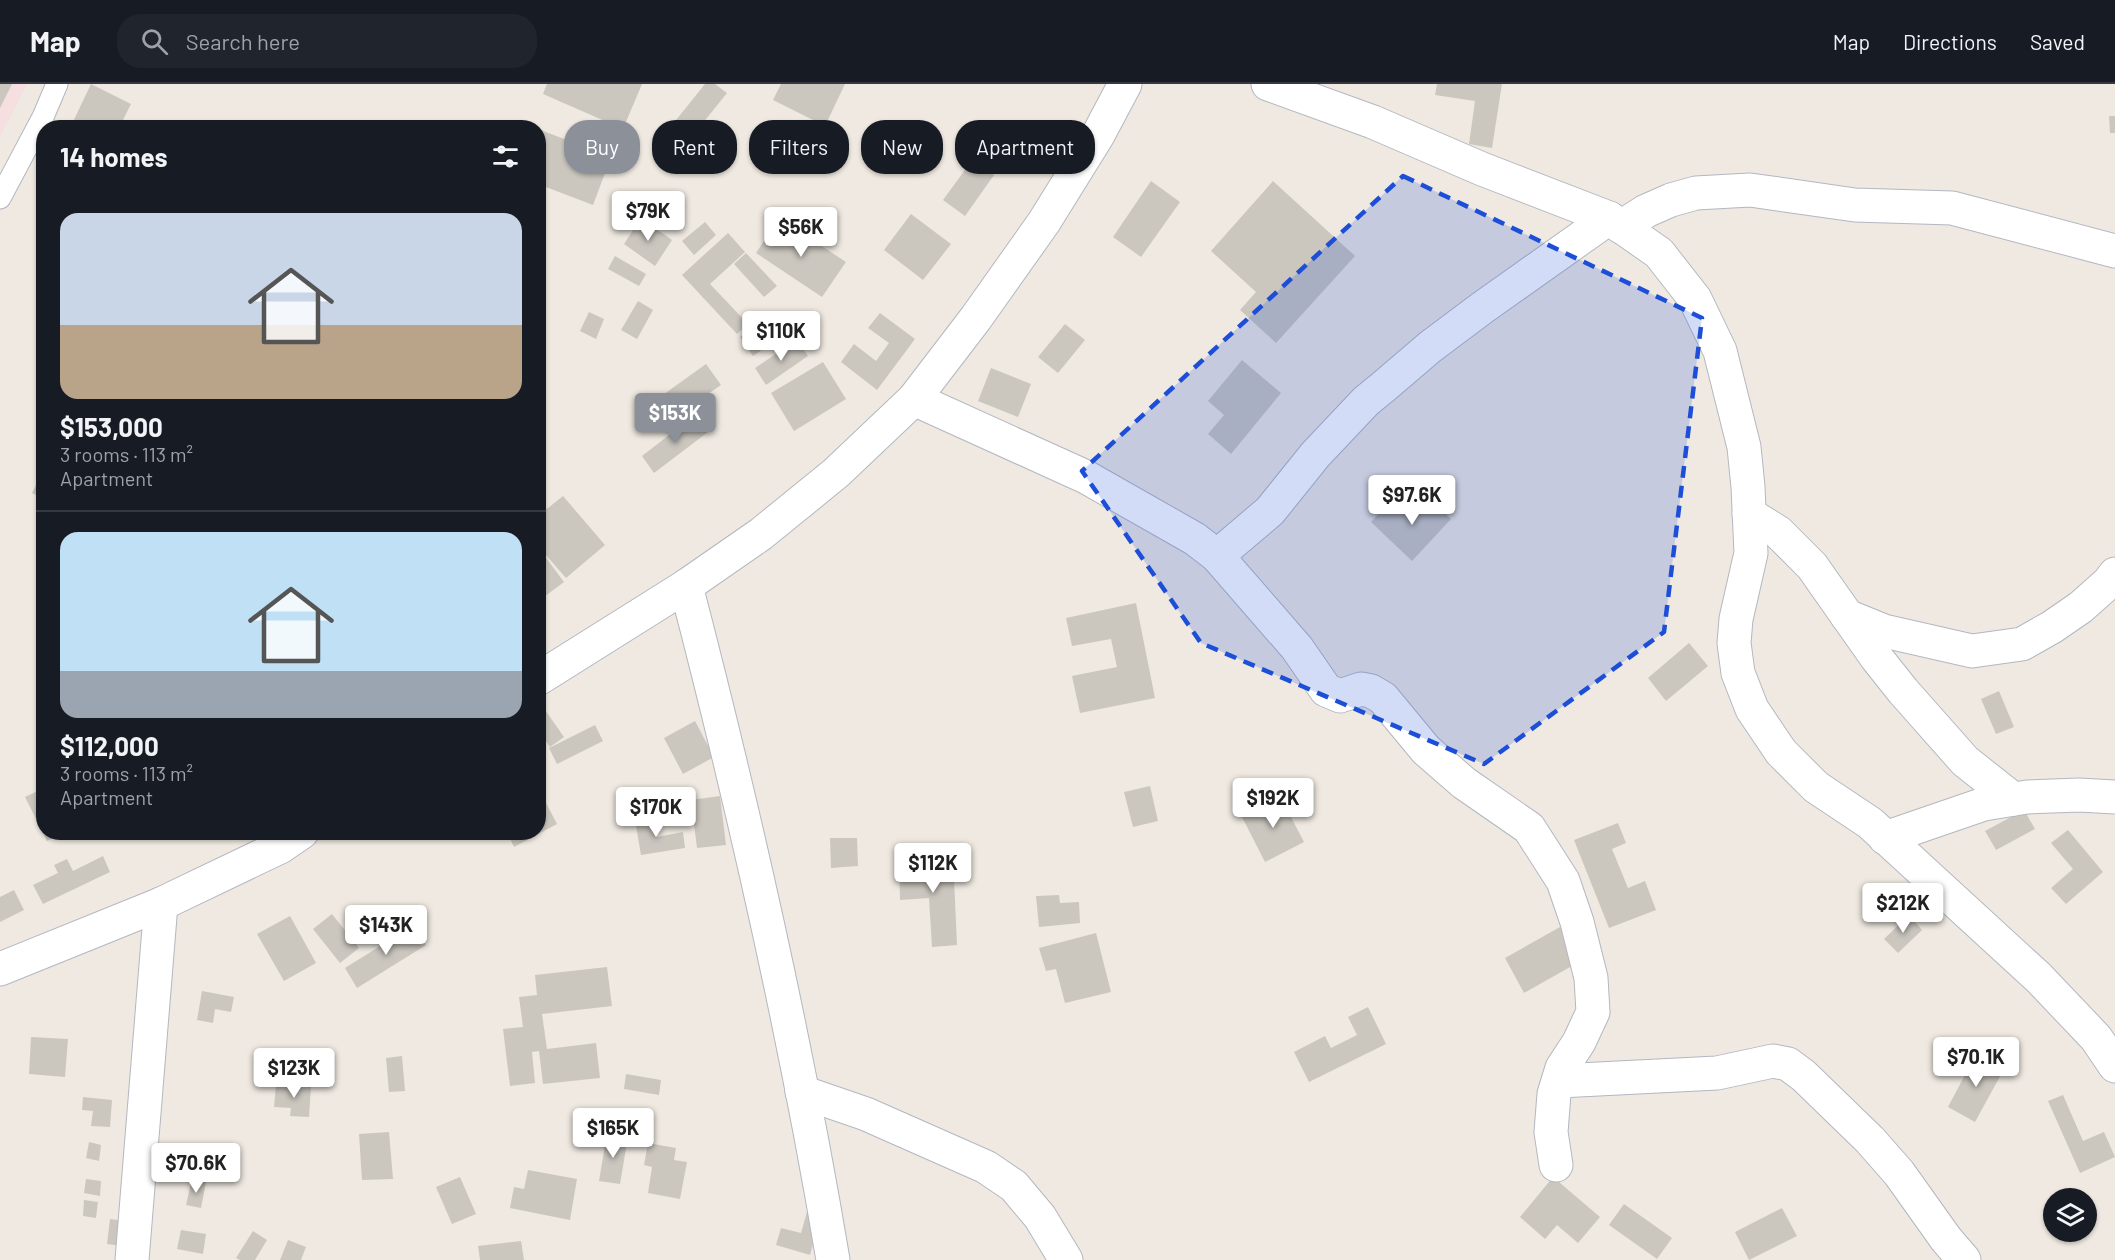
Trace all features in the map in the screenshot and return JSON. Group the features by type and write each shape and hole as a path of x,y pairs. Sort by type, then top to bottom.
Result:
{"street":[{"path":"546,674 686,586 761,534 837,473 914,399 976,318 1044,222 1098,135 1125,84"},
{"path":"1268,84 1373,122 1482,169 1615,222 1659,253 1695,299 1720,351 1744,447 1751,553 1736,619 1734,643 1738,673 1752,709 1780,752 1816,787 1870,823 2039,978 2096,1038 2115,1066"},
{"path":"1217,556 1270,511 1315,455 1366,401 1430,347 1482,308 1615,222 1671,200 1696,193 1750,190 1855,205 1952,208 2115,252"},
{"path":"914,399 1086,477 1195,539 1217,556 1297,648 1326,690 1340,696 1361,689 1371,691 1383,698 1426,750 1464,783 1529,828 1563,881 1577,922 1591,978 1593,1012 1579,1042 1562,1068 1554,1094 1551,1132 1556,1165"},
{"path":"1749,514 1778,532 1812,566 1882,666 1965,761 2013,799"},
{"path":"1847,616 1884,631 1972,651 2022,644 2081,607 2115,574"},
{"path":"686,586 721,719 781,982 833,1260"},
{"path":"1885,838 1984,804 2013,799 2079,795 2115,797"},
{"path":"0,969 161,904 290,840"},
{"path":"132,1260 161,904"},
{"path":"1558,1081 1717,1073 1773,1061 1788,1064 1804,1076 1870,1140 1899,1173 1946,1239 1964,1260"},
{"path":"802,1092 866,1114 986,1167 1014,1186 1040,1217 1066,1260"}],"lane":[{"path":"41,120 57,84"},
{"path":"0,198 36,130"}],"highlighted area":[{"path":"1403,176 1702,318 1664,632 1484,764 1201,643 1082,471"}],"shaded area":[{"path":"0,84 27,84 0,137"}],"building":[{"path":"0,84 12,84 0,108"},
{"path":"91,84 131,104 123,120 74,120"},
{"path":"547,84 642,84 627,120 602,120 543,94"},
{"path":"705,84 715,84 727,93 705,120 676,120"},
{"path":"781,84 845,84 828,120 813,120 773,100"},
{"path":"1437,84 1502,84 1492,148 1469,144 1475,101 1435,95"},
{"path":"2109,116 2115,116 2115,133 2110,133"},
{"path":"546,132 564,139 564,174 605,174 593,205 546,187"},
{"path":"962,174 994,175 965,216 943,200"},
{"path":"1151,181 1180,202 1141,257 1113,237"},
{"path":"1273,181 1355,256 1276,343 1240,310 1256,292 1211,251"},
{"path":"911,214 951,244 923,280 884,250"},
{"path":"641,218 672,240 655,266 624,244"},
{"path":"779,218 846,262 822,297 756,253"},
{"path":"705,222 716,235 694,255 682,241"},
{"path":"728,233 745,252 710,284 748,324 737,334 682,275"},
{"path":"746,253 777,286 764,297 734,264"},
{"path":"615,256 646,274 639,286 608,269"},
{"path":"638,301 653,310 637,339 621,330"},
{"path":"589,312 604,319 596,339 580,331"},
{"path":"775,313 788,332 753,356 740,337"},
{"path":"880,313 915,339 877,390 841,362 854,344 876,361 889,343 868,328"},
{"path":"1065,324 1085,340 1058,373 1038,357"},
{"path":"797,340 808,356 766,385 755,368"},
{"path":"1242,360 1281,393 1231,454 1208,434 1224,415 1208,401"},
{"path":"823,362 846,399 794,431 771,393"},
{"path":"706,364 721,385 667,422 653,402"},
{"path":"991,368 1031,384 1018,417 978,401"},
{"path":"695,415 708,432 654,473 642,456"},
{"path":"563,496 605,545 566,578 546,555 546,510"},
{"path":"1427,496 1451,519 1412,561 1371,522 1391,501 1407,517"},
{"path":"546,558 564,582 546,596"},
{"path":"1136,603 1155,698 1080,713 1072,676 1117,667 1111,639 1072,646 1066,618"},
{"path":"1689,643 1708,666 1666,701 1648,678"},
{"path":"1999,691 2014,727 1996,734 1981,699"},
{"path":"546,711 564,737 550,747 546,741"},
{"path":"695,721 714,757 683,774 664,738"},
{"path":"595,725 603,741 557,764 549,748"},
{"path":"1150,786 1158,821 1133,827 1124,792"},
{"path":"36,792 36,819 25,797"},
{"path":"720,796 726,845 697,848 691,800"},
{"path":"1280,796 1304,842 1265,862 1242,817"},
{"path":"546,803 557,824 546,830"},
{"path":"2024,810 2035,829 1996,850 1985,831"},
{"path":"653,817 657,837 683,832 685,848 641,855 635,820"},
{"path":"1618,823 1626,843 1612,849 1628,888 1645,881 1656,910 1609,928 1574,840"},
{"path":"2068,830 2103,872 2066,904 2051,888 2073,869 2051,843"},
{"path":"830,838 857,838 858,866 831,868"},
{"path":"511,840 527,840 514,847"},
{"path":"103,856 110,872 43,904 33,885 58,873 54,865 67,859 73,871"},
{"path":"953,856 957,945 932,947 929,898 900,900 899,859"},
{"path":"14,890 24,910 0,922 0,897"},
{"path":"1059,895 1060,903 1079,902 1080,923 1039,927 1036,896"},
{"path":"332,914 359,948 340,963 313,929"},
{"path":"1909,915 1922,930 1898,953 1884,939"},
{"path":"290,916 316,963 284,981 257,934"},
{"path":"414,925 426,945 357,988 345,968"},
{"path":"1560,927 1579,962 1524,993 1505,958"},
{"path":"1096,933 1111,992 1065,1003 1056,969 1046,971 1039,948"},
{"path":"607,967 612,1006 542,1014 547,1049 596,1043 600,1078 543,1084 539,1051 532,1052 535,1083 510,1086 503,1029 523,1027 519,997 537,995 535,975"},
{"path":"202,991 234,997 231,1012 215,1009 213,1023 197,1020"},
{"path":"1368,1007 1386,1044 1309,1082 1294,1052 1325,1036 1331,1048 1357,1035 1348,1017"},
{"path":"31,1037 68,1039 65,1077 29,1074"},
{"path":"1976,1054 2004,1069 1975,1122 1948,1107"},
{"path":"402,1056 405,1091 389,1092 386,1058"},
{"path":"626,1074 661,1080 659,1095 624,1089"},
{"path":"276,1084 311,1086 309,1117 290,1116 291,1108 274,1107"},
{"path":"2063,1095 2083,1141 2104,1132 2115,1157 2080,1173 2048,1101"},
{"path":"83,1097 112,1100 110,1127 91,1126 93,1111 82,1110"},
{"path":"389,1132 393,1179 362,1180 359,1134"},
{"path":"607,1133 628,1137 620,1184 599,1181"},
{"path":"89,1142 101,1145 99,1161 86,1158"},
{"path":"648,1143 676,1148 674,1160 687,1162 680,1199 648,1193 652,1167 644,1165"},
{"path":"528,1170 577,1179 570,1220 510,1208 514,1187 524,1189"},
{"path":"460,1177 476,1214 452,1224 436,1187"},
{"path":"1553,1177 1600,1217 1578,1243 1557,1225 1545,1239 1520,1217"},
{"path":"86,1179 101,1181 100,1196 84,1193"},
{"path":"192,1179 206,1182 201,1208 186,1205"},
{"path":"84,1200 98,1202 96,1218 83,1216"},
{"path":"1624,1204 1672,1238 1657,1259 1609,1225"},
{"path":"1782,1208 1797,1236 1749,1260 1735,1232"},
{"path":"807,1212 821,1216 810,1255 776,1245 781,1228 801,1233"},
{"path":"110,1219 125,1221 122,1246 107,1244"},
{"path":"181,1230 206,1234 203,1254 177,1249"},
{"path":"253,1231 267,1240 255,1260 236,1258"},
{"path":"288,1240 306,1247 301,1260 280,1260"},
{"path":"521,1241 524,1260 480,1260 478,1246"}]}
